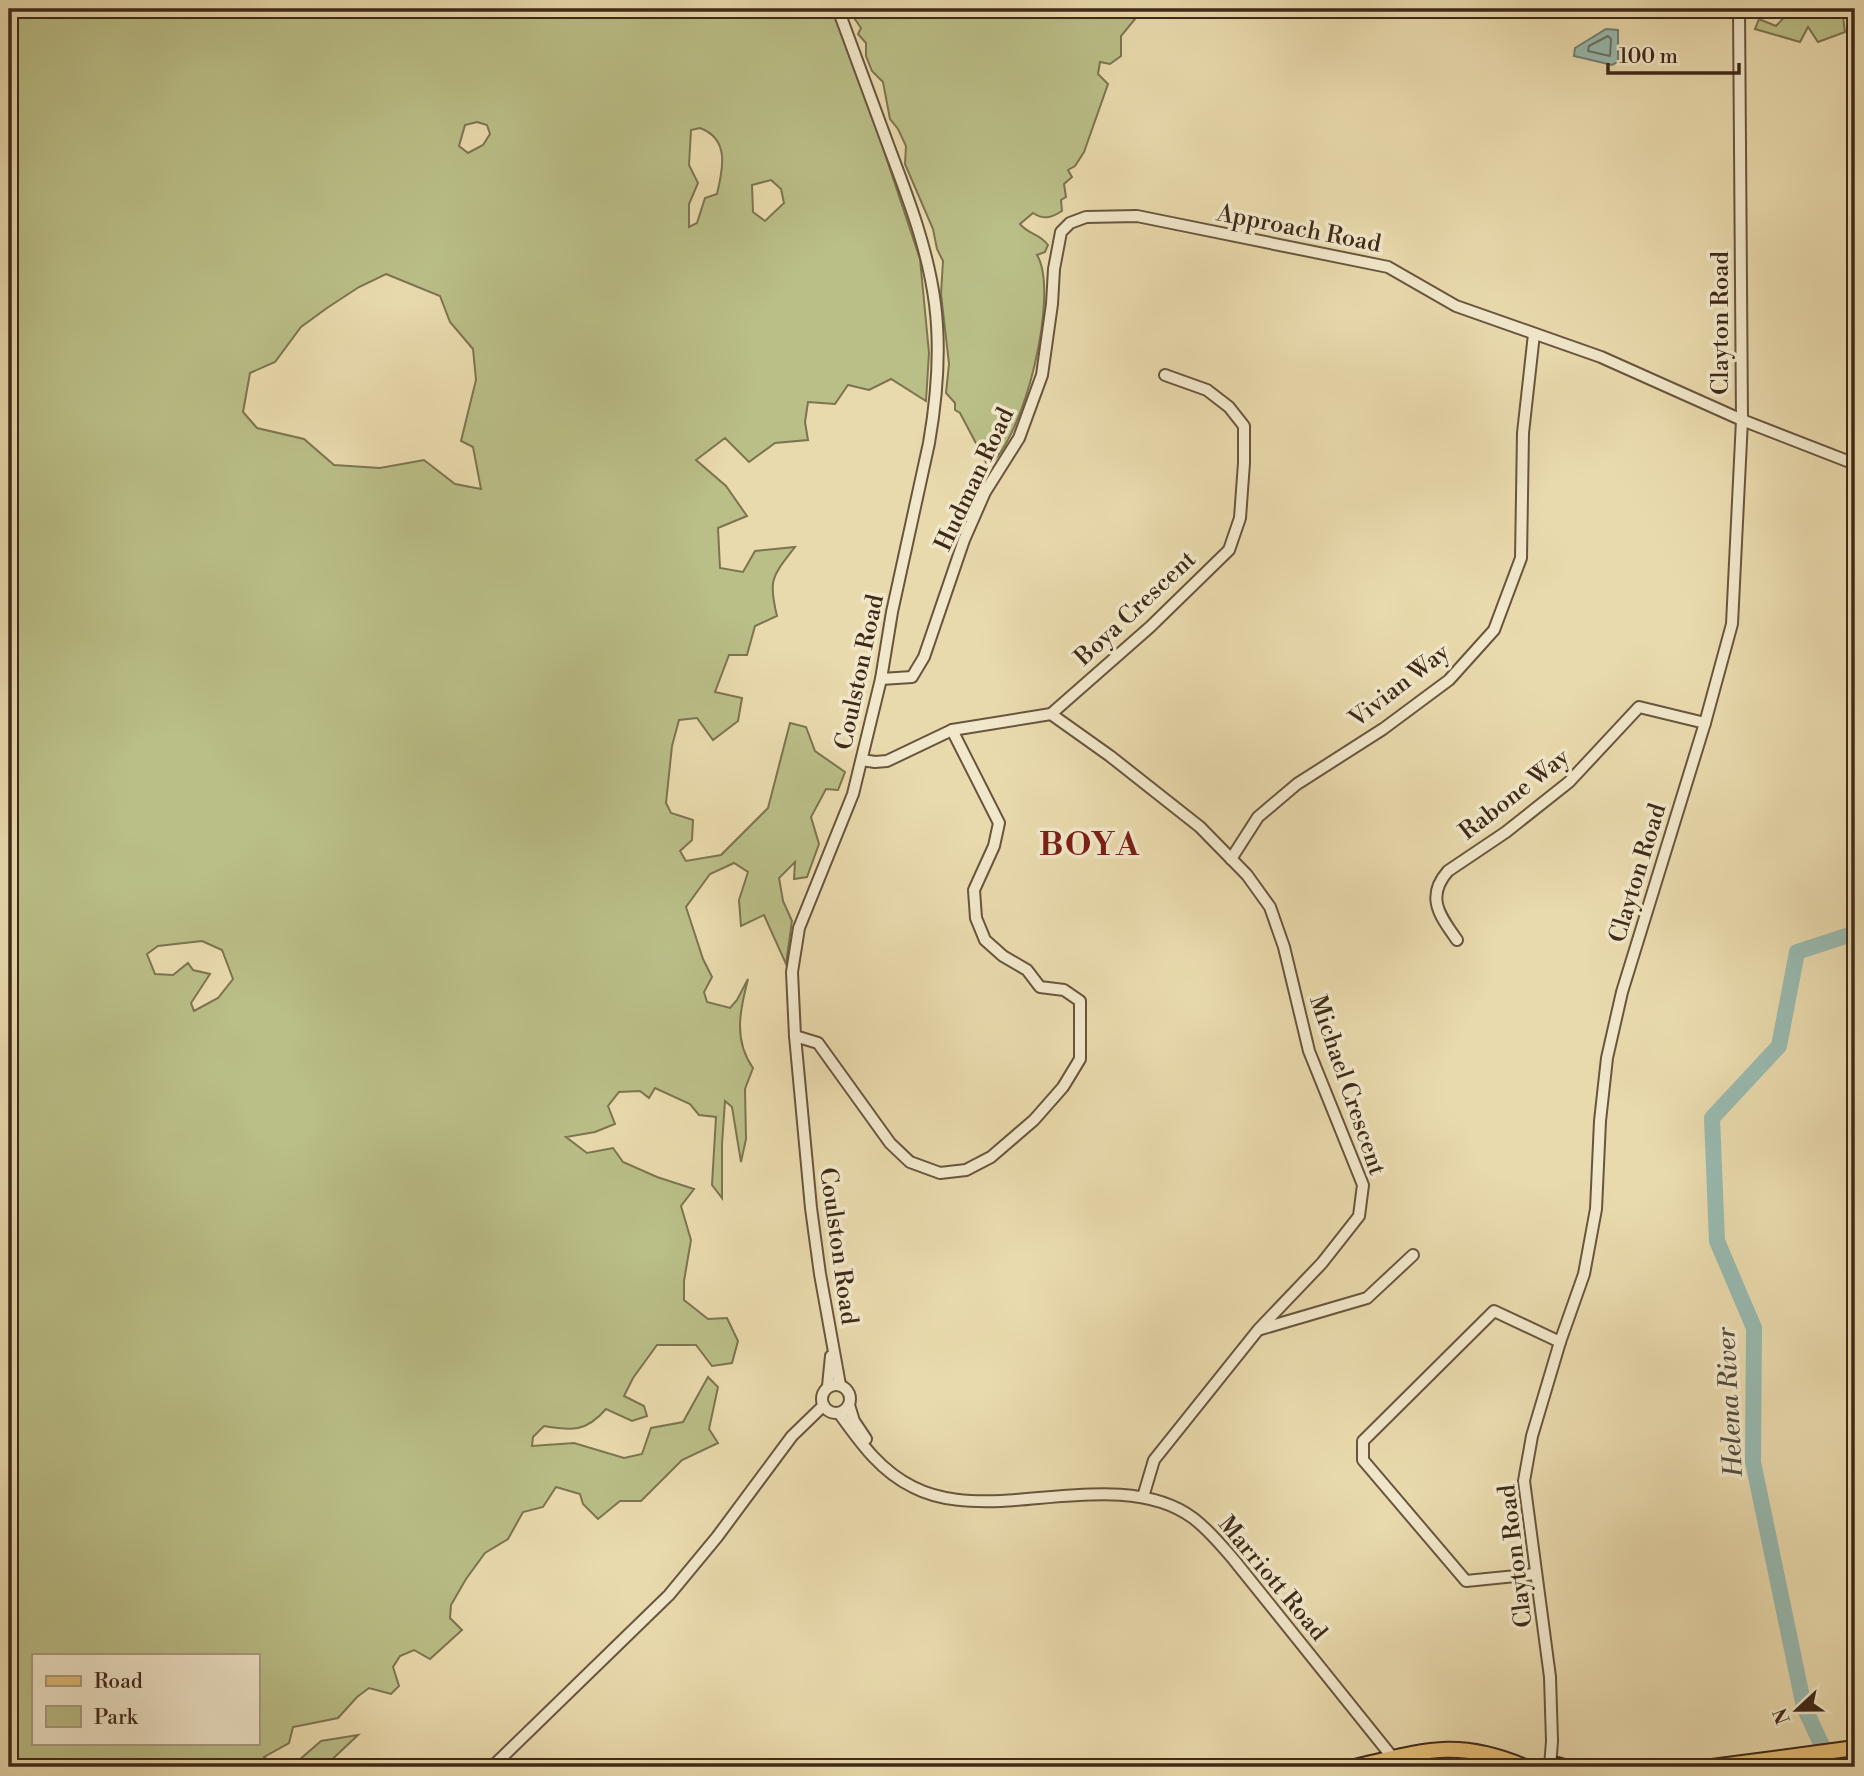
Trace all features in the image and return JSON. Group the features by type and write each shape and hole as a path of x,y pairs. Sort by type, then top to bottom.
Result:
{"main road":[{"path":"1355,1767 1427,1750 1453,1748 1504,1758 1526,1767"},
{"path":"1712,1767 1855,1748"}],"street":[{"name":"Coulston Road","path":"838,9 912,208 928,261 936,317 937,398 862,760 840,831 799,928 792,972 795,1036 811,1208 840,1385"},
{"name":"Clayton Road","path":"1557,1767 1552,1741 1550,1677 1524,1480 1532,1436 1584,1274 1596,1209 1600,1121 1607,1058 1622,992 1705,723 1732,624 1742,420 1739,9"},
{"name":"Approach Road","path":"1070,223 1111,215 1137,216 1388,267 1456,306 1601,357 1742,420 1855,464"},
{"name":"Hudman Road","path":"881,678 912,677 924,657 964,540 985,492 1019,438 1042,375 1057,249 1061,232 1070,223"},
{"name":"Vivian Way","path":"1231,859 1258,817 1297,783 1383,729 1448,680 1494,630 1521,558 1523,433 1534,334"},
{"name":"Boya Crescent","path":"1051,714 1150,626 1229,550 1240,518 1244,426 1229,407 1207,390 1165,375"},
{"name":"Rabone Way","path":"1458,940 1444,921 1436,903 1436,890 1448,871 1506,832 1569,782 1639,707 1705,723"},
{"name":"Michael Crescent","path":"1051,714 1190,819 1247,875 1270,907 1284,947 1309,1051 1363,1185 1359,1216 1322,1264 1258,1330 1154,1460 1143,1497"},
{"path":"862,760 875,762 898,757 952,730 1051,714"},
{"path":"795,1036 818,1043 890,1143 910,1162 940,1172 966,1170 991,1157 1034,1120 1063,1087 1080,1059 1080,1001 1064,990 1040,988 1027,970 1003,956 985,940 976,918 974,890 994,846 999,823 952,730"},
{"path":"1258,1330 1367,1298 1413,1255"},
{"path":"1535,1574 1466,1581 1363,1460 1363,1441 1494,1311 1560,1342"},
{"name":"Coulston Road","path":"828,1387 833,1350"},
{"path":"492,1767 669,1595 803,1425 830,1410 849,1405 848,1391 840,1385 828,1387 822,1395 830,1410"},
{"name":"Marriott Road","path":"849,1405 854,1421 880,1462"},
{"name":"Marriott Road","path":"830,1410 872,1458 914,1488 931,1494 970,1502 1105,1495 1143,1497 1191,1517 1210,1533 1234,1560 1393,1758"}],"green space":[{"path":"9,9 832,9 867,100 920,259 929,353 926,401 891,379 869,390 848,385 835,404 808,402 805,422 808,440 775,443 749,462 725,438 696,460 726,486 747,516 718,528 720,568 743,572 755,551 795,547 774,579 773,594 777,616 755,626 747,655 729,655 715,692 742,698 738,721 713,740 697,718 679,720 672,746 666,803 671,813 693,820 692,840 680,851 686,861 721,855 768,808 790,723 806,727 815,751 845,772 838,790 826,789 811,817 819,844 807,877 794,879 795,862 779,878 783,901 792,921 786,964 764,915 741,926 739,900 748,872 734,863 710,874 686,907 703,959 712,977 704,992 707,1002 730,1008 748,979 740,1025 743,1047 753,1068 745,1089 746,1139 741,1162 732,1107 725,1101 722,1198 712,1185 716,1117 699,1115 690,1104 655,1088 649,1098 640,1091 619,1092 608,1106 615,1124 595,1132 566,1137 587,1153 613,1148 623,1162 694,1189 681,1206 691,1240 684,1281 684,1300 708,1319 727,1318 738,1341 732,1363 712,1366 696,1345 657,1345 633,1378 624,1396 644,1406 647,1416 632,1421 606,1409 592,1422 578,1428 544,1426 533,1437 532,1446 574,1443 624,1458 642,1454 651,1428 683,1422 708,1377 718,1387 709,1429 718,1443 682,1460 641,1501 620,1501 598,1519 583,1504 580,1494 556,1487 543,1507 523,1512 508,1539 485,1553 466,1579 451,1605 450,1618 462,1630 430,1659 414,1650 400,1656 393,1667 399,1686 391,1694 369,1688 338,1718 293,1727 289,1743 264,1757 278,1767 9,1767","holes":["477,122 487,125 490,134 483,145 468,153 459,146 465,125","700,128 716,139 722,165 717,194 705,198 697,223 689,227 689,204 698,183 689,165 691,130","771,180 781,189 784,203 765,221 753,212 752,185","386,274 440,296 450,322 473,349 476,380 461,441 473,447 481,489 455,484 424,460 380,468 334,465 304,439 257,428 243,412 250,373 275,362 301,327 327,308 359,287","202,941 222,950 233,979 218,998 194,1011 191,1003 210,974 193,970 188,963 173,975 155,974 147,954 158,946"]},
{"path":"848,9 1142,9 1121,36 1121,56 1110,64 1100,62 1098,74 1108,84 1084,152 1075,166 1068,170 1072,177 1064,184 1066,197 1061,200 1062,211 1048,217 1033,213 1020,224 1048,245 1045,252 1037,255 1043,274 1041,332 1035,365 1014,427 1001,451 988,466 960,413 955,410 955,403 946,393 949,364 941,294 943,261 937,249 933,229 905,164 906,146 890,119 883,82 872,71 866,56 866,43 858,34 861,28"},
{"path":"1823,9 1842,9 1845,32 1818,42 1808,27 1800,42 1755,29 1759,19 1776,26 1789,12 1807,17"},
{"path":"358,1735 324,1767 291,1767 321,1741"}],"water":[{"path":"1606,29 1618,30 1618,62 1612,65 1574,56 1575,48"}],"waterway":[{"name":"Helena River","path":"1832,1767 1804,1707 1753,1462 1754,1328 1717,1241 1712,1118 1779,1046 1797,952 1855,933"}],"district":[{"name":"BOYA","path":"1090,844"}]}
